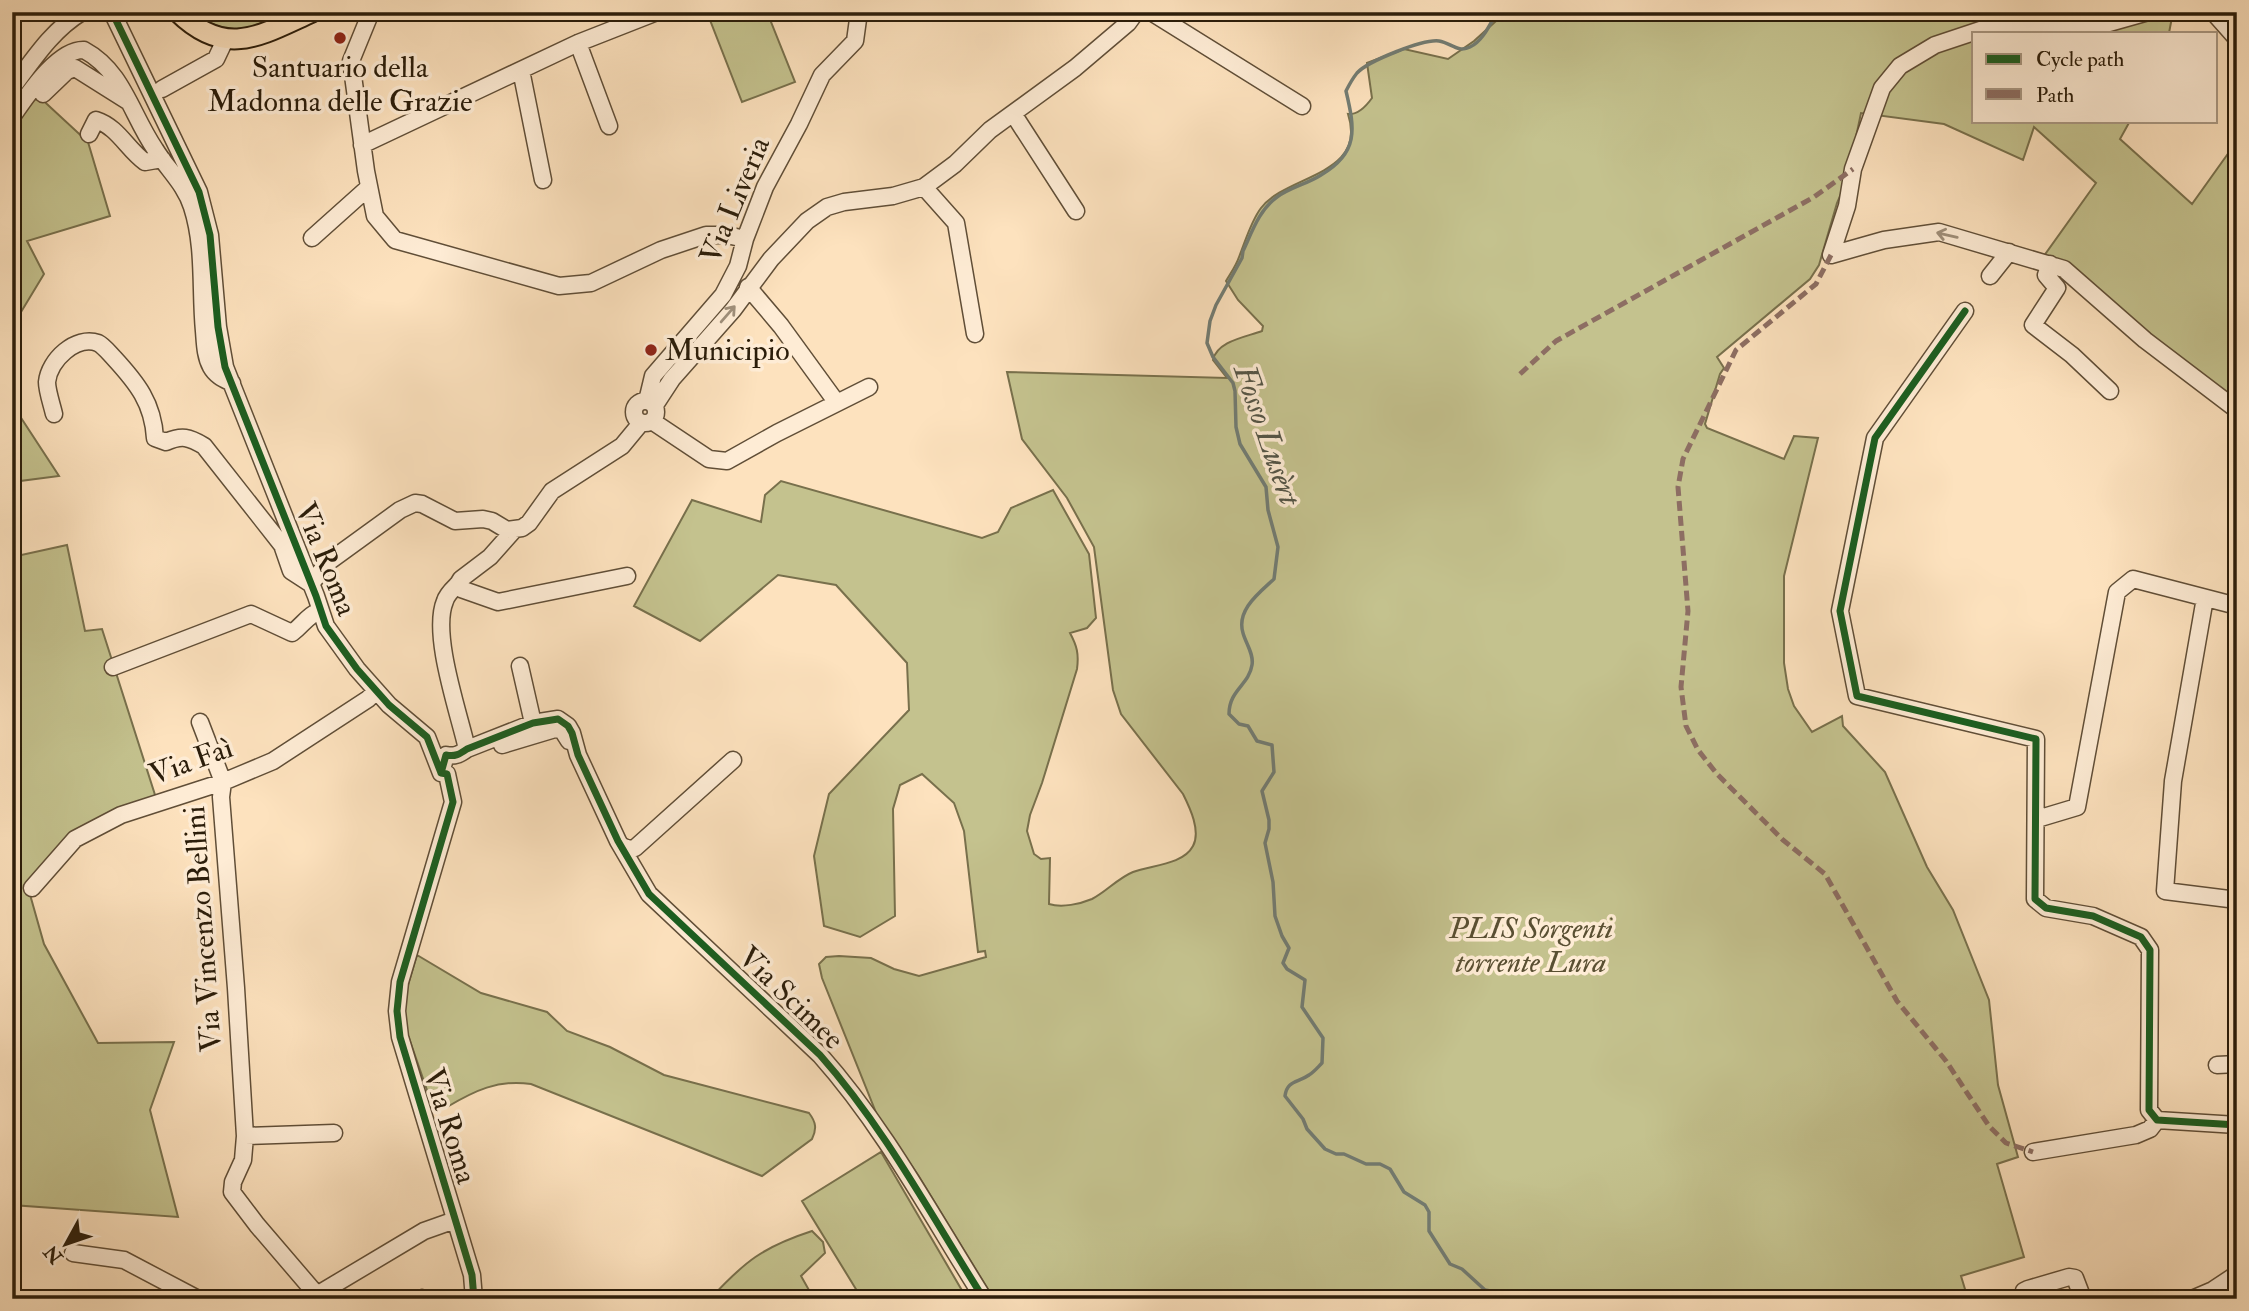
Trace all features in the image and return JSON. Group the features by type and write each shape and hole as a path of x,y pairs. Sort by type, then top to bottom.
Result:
{"main road":[{"path":"178,12 201,31 225,40 256,37 312,12"}],"street":[{"path":"12,88 55,33 82,12"},
{"name":"Via Roma","path":"112,12 199,192 210,235 220,348 326,626 376,691 427,737 441,773 447,774 453,802 400,982 397,1011 402,1046 472,1275 474,1299"},
{"path":"371,12 351,61 375,216 396,240 559,286 591,283 661,250 706,235 727,234 745,239"},
{"path":"362,145 578,43 657,12"},
{"name":"Via Liveria","path":"458,584 490,557 514,530 529,523 552,491 622,446 649,412 653,376 723,295 738,266 745,239 765,187 822,75 855,41 859,12"},
{"path":"869,387 727,461 709,459 649,412 672,379 733,310 771,259 807,221 827,207 844,202 893,196 924,187 955,164 990,130 1086,60 1128,23 1136,12"},
{"path":"1151,12 1302,106"},
{"path":"1974,32 1989,27 2032,23 2109,23 2148,12"},
{"path":"2213,12 2237,39"},
{"path":"1972,33 1935,45 1900,66 1882,88 1853,169 1847,206 1830,254 1884,240 1939,232 2064,269 2145,340 2237,410"},
{"path":"162,89 216,59 225,40"},
{"path":"578,43 609,126"},
{"path":"12,117 56,63 69,52 84,50 108,67 119,81 162,159 181,184 193,209 200,244 207,356 217,375 232,383"},
{"path":"43,94 67,71 75,68 129,102"},
{"path":"521,70 543,180"},
{"path":"1014,115 1076,211"},
{"path":"89,135 96,120 109,124 133,154 145,162 162,159"},
{"path":"312,238 369,187"},
{"path":"924,187 956,223 975,334"},
{"path":"1990,276 2009,252"},
{"path":"2050,264 2046,275 2057,288 2033,325 2072,355 2110,391"},
{"path":"748,288 781,326 837,403"},
{"path":"1965,311 1875,438 1840,611 1857,696 2036,739 2035,899 2046,908 2093,916 2141,937 2150,950 2149,1110 2157,1120 2237,1125"},
{"path":"54,414 47,382 54,364 60,355 74,346 88,341 100,344 138,384 154,419 155,438 166,442 178,437 190,437 204,446 282,545 291,571 311,584 327,563 400,509 415,503 455,521 483,519 514,530"},
{"path":"467,749 441,638 446,597 458,584 461,589 498,602 627,576"},
{"path":"2036,819 2077,807 2117,592 2133,579 2237,606"},
{"path":"2205,597 2173,781 2165,891 2237,900"},
{"path":"113,667 251,614 292,633 305,618 320,610"},
{"path":"520,666 533,723"},
{"name":"Via Faì","path":"32,888 75,839 121,815 223,782 273,761 368,699 376,691"},
{"path":"441,773 446,755 453,757 467,749 550,718 559,725"},
{"name":"Via Vincenzo Bellini","path":"200,722 223,782 221,797 236,988 244,1142 243,1160 233,1182 232,1192 313,1297"},
{"path":"441,773 459,755 470,755 559,725"},
{"name":"Via Scimee","path":"559,725 578,755 622,846 649,894 820,1055 850,1090 984,1299"},
{"path":"622,846 635,848 733,760"},
{"path":"2217,1065 2237,1064"},
{"path":"2033,1152 2136,1135 2150,1129 2157,1120"},
{"path":"244,1142 334,1133"},
{"path":"313,1297 337,1292 424,1231 455,1220"},
{"path":"73,1253 124,1260 198,1299"},
{"path":"2192,1299 2213,1290 2237,1274"},
{"path":"2024,1299 2024,1292 2028,1289 2069,1277 2075,1278 2083,1299"}],"green space":[{"path":"193,12 287,12 250,27 229,29 206,21"},
{"path":"730,12 767,12 795,82 742,102 710,20"},
{"name":"PLIS Sorgenti torrente Lura","path":"1506,12 1653,12 1655,15 1662,12 2173,12 2169,32 1972,32 1972,122 2129,122 2120,139 2192,204 2237,141 2237,408 2041,260 2096,183 2034,127 2023,160 1944,124 1861,113 1847,180 1837,203 1819,265 1810,279 1717,357 1724,368 1705,424 1707,428 1784,459 1794,436 1818,438 1784,576 1784,663 1794,706 1812,732 1842,716 1843,726 1885,772 1927,867 1953,910 1989,1000 1998,1085 2018,1157 1997,1164 2024,1257 1961,1276 1968,1299 994,1299 918,1175 877,1115 822,978 819,964 826,957 871,958 894,969 919,976 986,957 985,951 978,952 964,831 954,803 922,774 900,785 893,809 895,916 860,937 824,926 814,856 829,794 909,710 907,663 836,585 778,575 700,641 634,606 692,500 761,522 765,495 781,481 982,538 998,532 1011,508 1053,490 1089,554 1096,618 1087,628 1070,633 1077,650 1077,669 1027,831 1034,854 1041,859 1050,858 1049,904 1065,905 1087,901 1133,872 1182,857 1195,840 1191,813 1183,794 1121,714 1113,690 1094,547 1067,498 1022,439 1007,372 1227,378 1213,360 1220,348 1262,331 1263,326 1238,300 1226,281 1257,213 1273,197 1322,172 1346,150 1351,134 1348,114 1359,111 1372,98 1367,63 1404,49 1448,59 1474,41"},
{"path":"22,81 88,142 110,216 27,241 44,274 12,327 12,95"},
{"path":"12,404 59,476 12,482"},
{"path":"67,545 85,631 102,629 156,798 71,835 29,891 44,944 98,1043 174,1042 150,1110 178,1217 12,1205 12,557"},
{"path":"417,955 481,993 547,1012 567,1031 610,1047 664,1075 809,1113 815,1126 812,1139 762,1176 531,1084 497,1085 447,1107 428,1093 400,1012"},
{"path":"881,1152 967,1299 862,1299 802,1201"},
{"path":"812,1231 823,1242 825,1253 801,1276 814,1299 710,1299 756,1257 780,1243"}],"waterway":[{"name":"Fosso Lusèrt","path":"1497,12 1482,36 1466,49 1439,41 1421,43 1384,57 1357,73 1346,91 1352,128 1348,149 1333,167 1282,194 1265,208 1216,305 1210,321 1207,343 1213,357 1233,383 1240,444 1266,487 1268,510 1278,547 1274,579 1250,603 1243,617 1243,633 1251,653 1252,665 1247,678 1232,699 1229,714 1239,724 1248,726 1257,741 1272,745 1274,772 1262,791 1269,820 1265,843 1273,882 1275,916 1289,948 1283,963 1287,969 1305,980 1302,1007 1323,1038 1322,1063 1311,1074 1291,1084 1285,1096 1303,1119 1307,1129 1325,1149 1366,1164 1380,1164 1390,1169 1404,1192 1425,1205 1429,1212 1429,1231 1450,1264 1462,1269 1485,1290 1501,1293 1506,1299"}],"marked path":[{"path":"1520,374 1556,341 1814,197 1853,169"},
{"path":"1831,255 1816,284 1736,350 1683,459 1678,487 1688,611 1681,687 1686,726 1698,750 1717,774 1783,840 1825,874 1897,1001 1946,1061 1989,1126 2006,1143 2033,1152"}],"cycle path":[{"path":"112,12 199,192 210,235 218,327 225,367 326,626 357,669 389,705 427,737 441,773 447,774 453,802 400,982 397,1011 400,1037 472,1275 474,1299"},
{"path":"1965,311 1875,438 1840,611 1857,696 2036,739 2035,899 2046,908 2093,916 2141,937 2150,950 2149,1110 2157,1120 2237,1125"},
{"path":"441,773 446,755 457,755 533,723 558,719 568,726 578,755 618,841 649,894 820,1055 844,1083 887,1143 984,1299"}],"place":[{"name":"Santuario della Madonna delle Grazie","path":"340,38"},
{"name":"Municipio","path":"651,350"}]}
